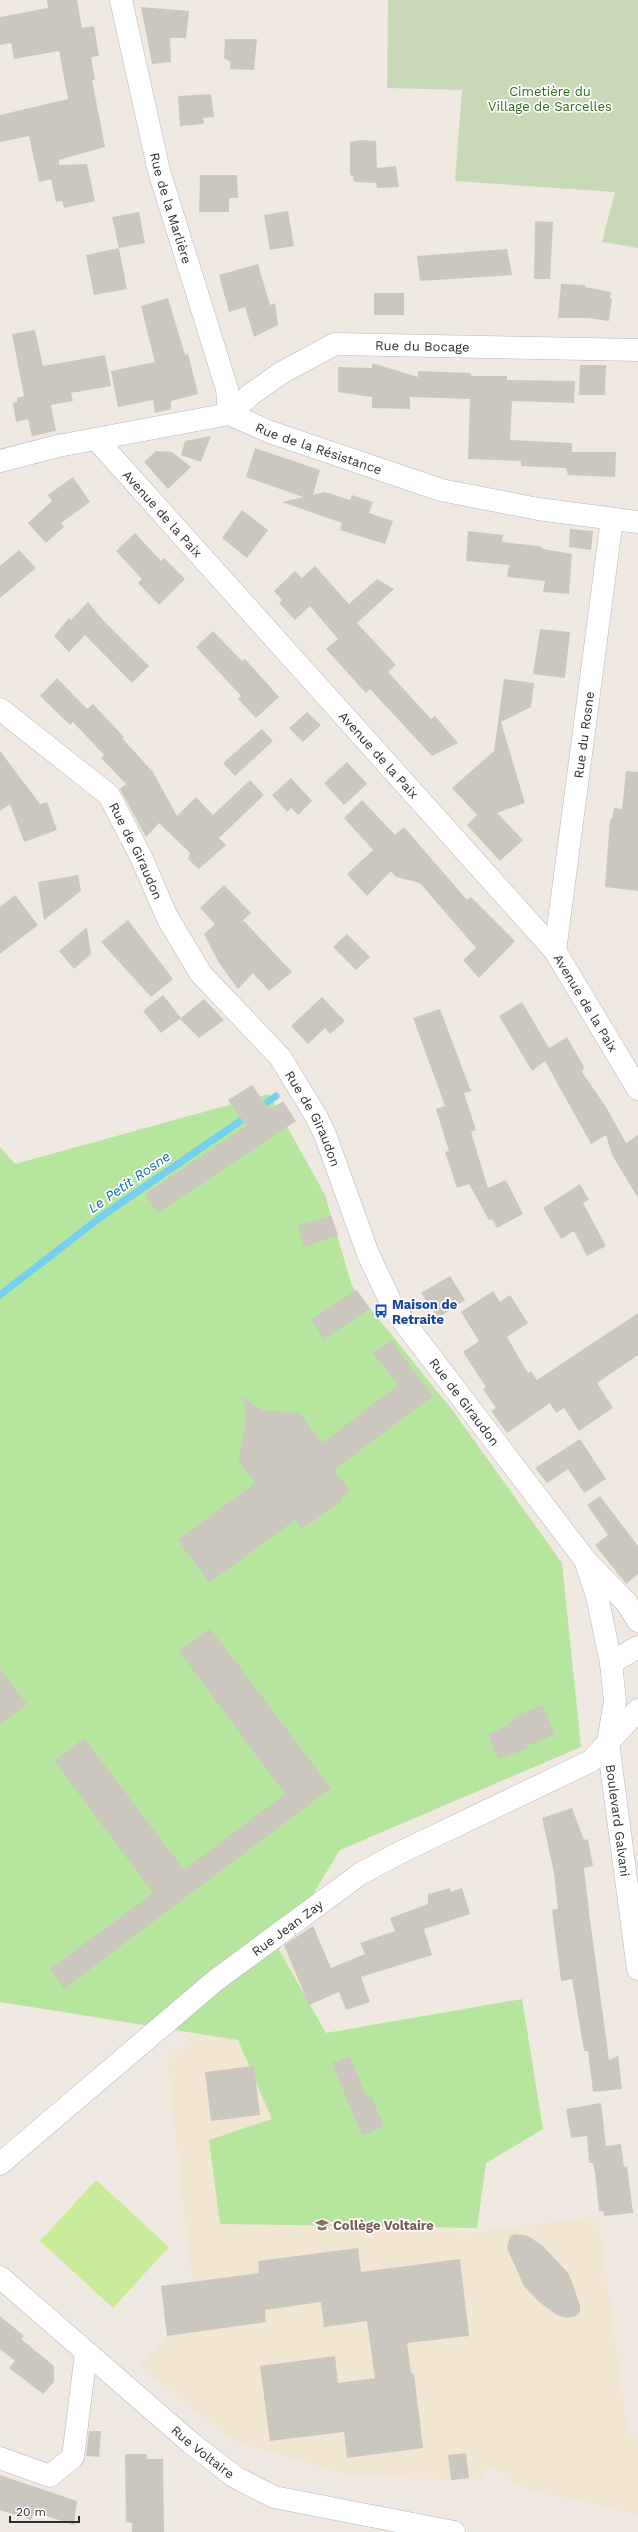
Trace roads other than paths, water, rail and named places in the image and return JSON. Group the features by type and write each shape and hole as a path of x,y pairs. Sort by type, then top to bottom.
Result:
{"street":[{"name":"Rue de la Marlière","path":"121,0 159,171 227,389 229,414"},
{"name":"Rue du Bocage","path":"229,414 250,395 281,373 336,344 638,350"},
{"path":"0,461 96,439 229,414"},
{"name":"Rue de la Résistance","path":"229,414 270,432 441,490 538,509 638,522"},
{"name":"Avenue de la Paix","path":"96,439 555,951 638,1089"},
{"name":"Rue du Rosne","path":"555,951 612,519"},
{"name":"Rue de Giraudon","path":"0,709 109,795 142,859 167,917 201,974 280,1057 326,1137 368,1254 394,1309 586,1561 626,1602 638,1621"},
{"name":"Rue de Giraudon","path":"586,1561 597,1596 611,1663 615,1701 608,1743"},
{"path":"611,1663 638,1647"},
{"path":"615,1701 628,1703 638,1700"},
{"name":"Rue Jean Zay","path":"0,2164 216,1980 360,1874 397,1854 591,1761 638,1710"},
{"name":"Boulevard Galvani","path":"608,1743 638,1969"},
{"name":"Rue Voltaire","path":"0,2277 86,2353 235,2477 274,2497 454,2532"},
{"path":"0,2458 50,2476 73,2457 86,2353"}],"waterway":[{"name":"Le Petit Rosne","path":"258,1109 276,1096"},
{"name":"Le Petit Rosne","path":"0,1295 102,1216 249,1115"}],"place":[{"name":"Maison de Retraite","path":"381,1311"},
{"name":"Collège Voltaire","path":"322,2225"}],"park label":[{"name":"Cimetière du Village de Sarcelles","path":"550,98"}]}
